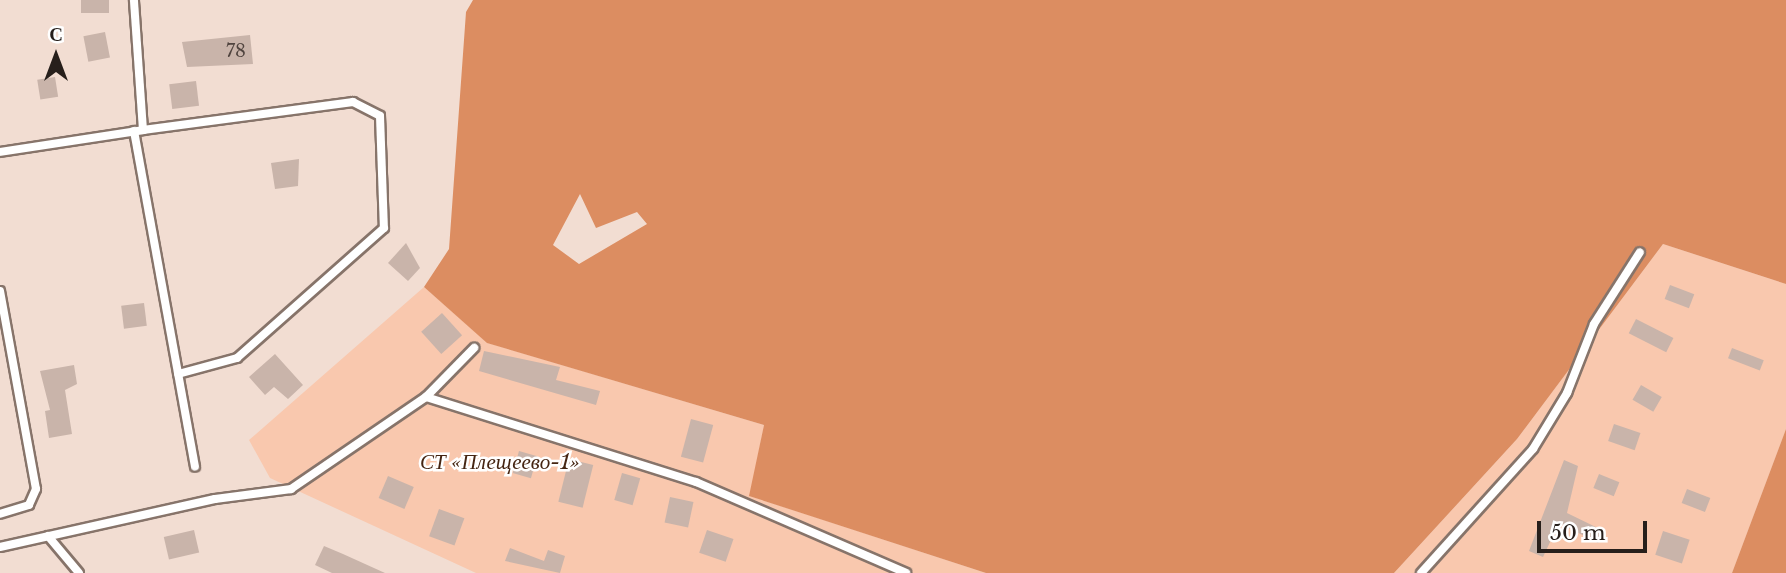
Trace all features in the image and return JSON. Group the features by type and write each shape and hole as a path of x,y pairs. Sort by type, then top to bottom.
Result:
{"lane":[{"path":"134,0 139,131 195,466"},
{"path":"0,152 353,102 380,116 384,228 237,358 178,374"},
{"path":"1421,573 1533,449 1567,393 1594,324 1640,252"},
{"path":"0,291 36,489 29,505 0,514"},
{"path":"0,547 215,499 291,489 426,397 474,348"},
{"path":"426,397 696,482 906,573"},
{"path":"48,536 79,573"}],"green space":[{"path":"1663,244 1786,284 1786,429 1732,573 1394,573 1517,439"},
{"name":"СТ «Плещеево-1»","path":"424,287 488,343 764,425 750,496 986,573 476,573 270,478 249,440"}],"shaded area":[{"path":"473,0 1786,0 1786,284 1663,244 1517,439 1394,573 986,573 749,496 764,425 487,343 424,287 449,249 466,12","holes":["580,194 596,228 637,212 647,224 579,264 553,245"]},
{"path":"1786,429 1786,573 1732,573"}],"building":[{"path":"81,0 109,0 109,13 81,13"},
{"path":"105,32 110,58 88,62 83,36"},
{"path":"250,35 253,64 187,67 182,42"},
{"path":"55,77 58,97 40,100 37,80"},
{"path":"196,81 199,106 172,109 169,84"},
{"path":"299,159 298,186 275,189 271,163"},
{"path":"406,243 420,268 408,281 388,263"},
{"path":"1670,285 1694,294 1689,308 1665,299"},
{"path":"144,303 147,326 124,329 121,306"},
{"path":"442,313 462,335 441,354 421,332"},
{"path":"1636,319 1673,338 1666,352 1629,333"},
{"path":"1732,348 1764,360 1760,370 1728,358"},
{"path":"484,351 560,367 556,380 600,391 596,405 479,371"},
{"path":"275,354 303,385 288,399 274,387 265,395 249,377"},
{"path":"74,365 77,384 65,390 72,434 49,438 45,411 50,410 40,371"},
{"path":"1641,385 1662,397 1653,412 1632,400"},
{"path":"691,419 713,425 703,463 681,457"},
{"path":"1614,424 1640,433 1635,450 1608,441"},
{"path":"519,451 537,456 531,478 513,473"},
{"path":"569,459 593,465 583,508 558,502"},
{"path":"1564,460 1578,466 1567,513 1604,531 1598,543 1559,523 1543,557 1529,551"},
{"path":"622,473 640,478 633,505 614,500"},
{"path":"1599,474 1619,482 1614,496 1593,488"},
{"path":"388,476 414,487 404,509 379,498"},
{"path":"1687,489 1710,498 1705,512 1682,503"},
{"path":"670,497 693,502 688,527 665,522"},
{"path":"439,509 464,518 454,545 429,536"},
{"path":"194,530 199,552 169,559 164,537"},
{"path":"707,530 733,539 726,562 699,553"},
{"path":"1663,531 1690,540 1682,563 1655,555"},
{"path":"324,546 385,573 332,573 315,565"},
{"path":"510,548 544,561 548,550 565,556 560,573 505,561"}]}
